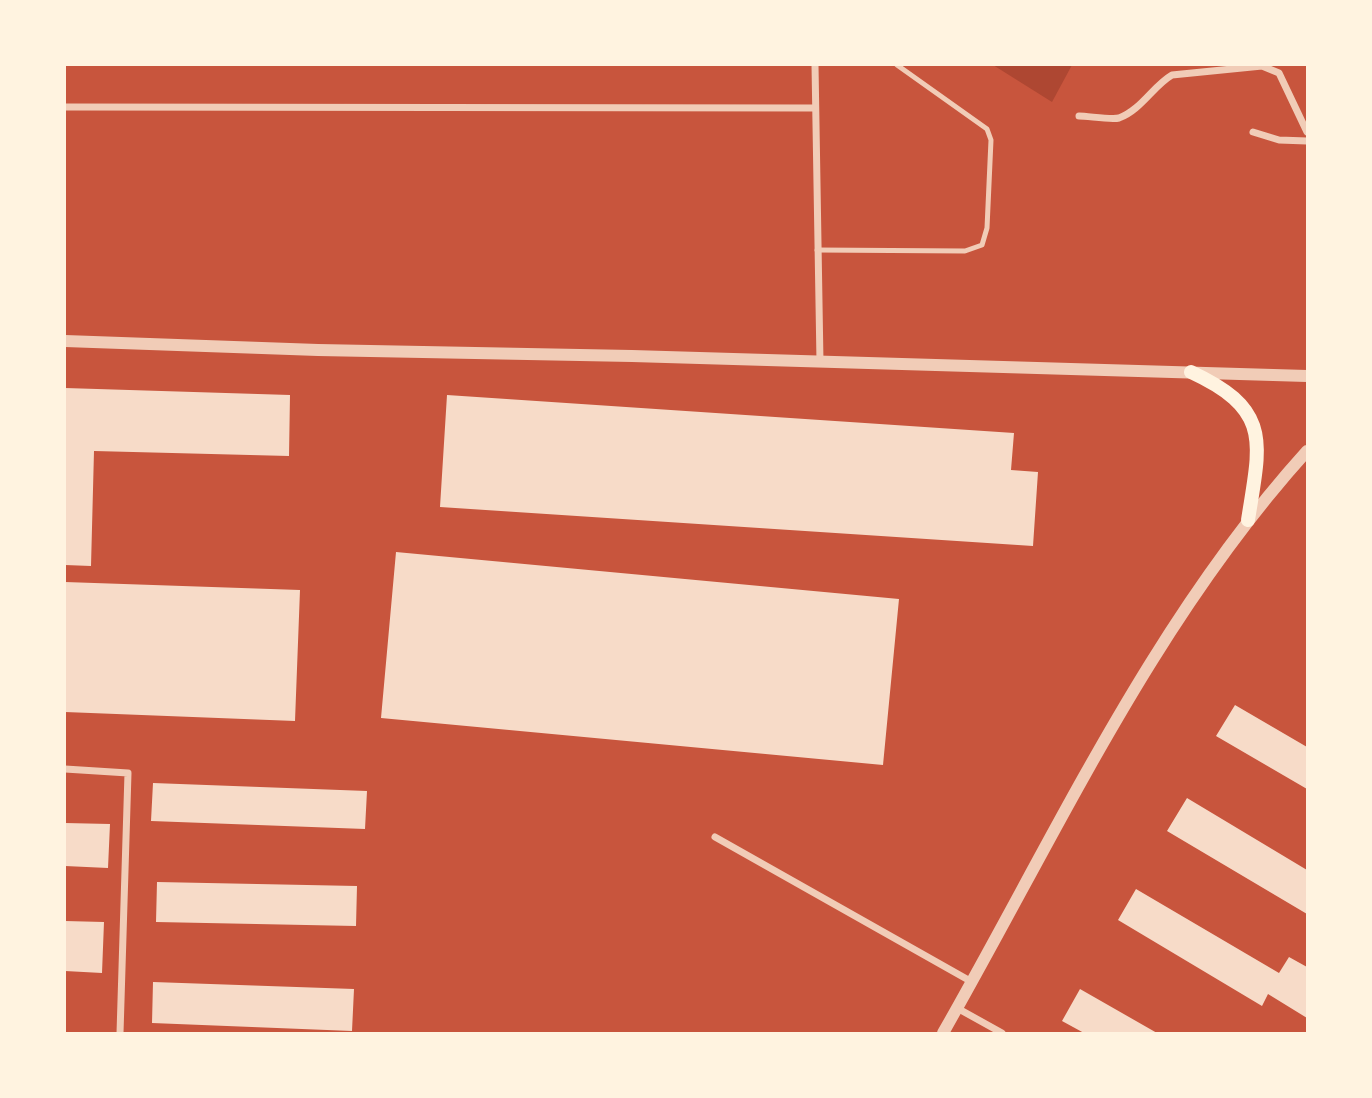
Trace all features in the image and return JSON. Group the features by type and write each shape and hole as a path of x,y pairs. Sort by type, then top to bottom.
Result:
{"main road":[{"path":"1191,372 1224,390 1251,419 1258,455 1248,520"}],"street":[{"path":"815,65 820,362"},
{"path":"1079,116 1117,118 1135,108 1160,82 1172,75 1262,66 1279,74 1306,128"},
{"path":"65,107 814,108"},
{"path":"1253,132 1279,139 1307,141"},
{"path":"65,341 318,351 1307,376"},
{"path":"943,1033 1128,699 1195,593 1248,520 1307,451"},
{"path":"65,769 128,773 120,1033"},
{"path":"715,837 972,982"},
{"path":"957,1008 1002,1033"}],"lane":[{"path":"817,250 965,251 982,245 987,228 991,140 987,129 897,65"}],"shaded area":[{"path":"993,65 1072,65 1052,102"}],"building":[{"path":"65,388 290,395 289,456 94,451 91,566 65,565"},
{"path":"447,395 1014,433 1011,470 1038,472 1033,546 440,507"},
{"path":"396,552 899,599 883,765 381,718"},
{"path":"65,582 300,590 295,721 65,712"},
{"path":"1235,705 1307,747 1307,789 1216,736"},
{"path":"153,783 367,791 365,829 151,821"},
{"path":"1187,798 1307,870 1307,914 1167,831"},
{"path":"65,823 110,824 108,868 65,866"},
{"path":"157,882 357,886 356,926 156,922"},
{"path":"1136,889 1279,973 1289,957 1307,967 1307,1018 1268,994 1262,1006 1118,920"},
{"path":"65,921 104,922 102,973 65,971"},
{"path":"153,982 354,989 352,1031 152,1023"},
{"path":"1080,989 1157,1033 1084,1033 1062,1021"}]}
